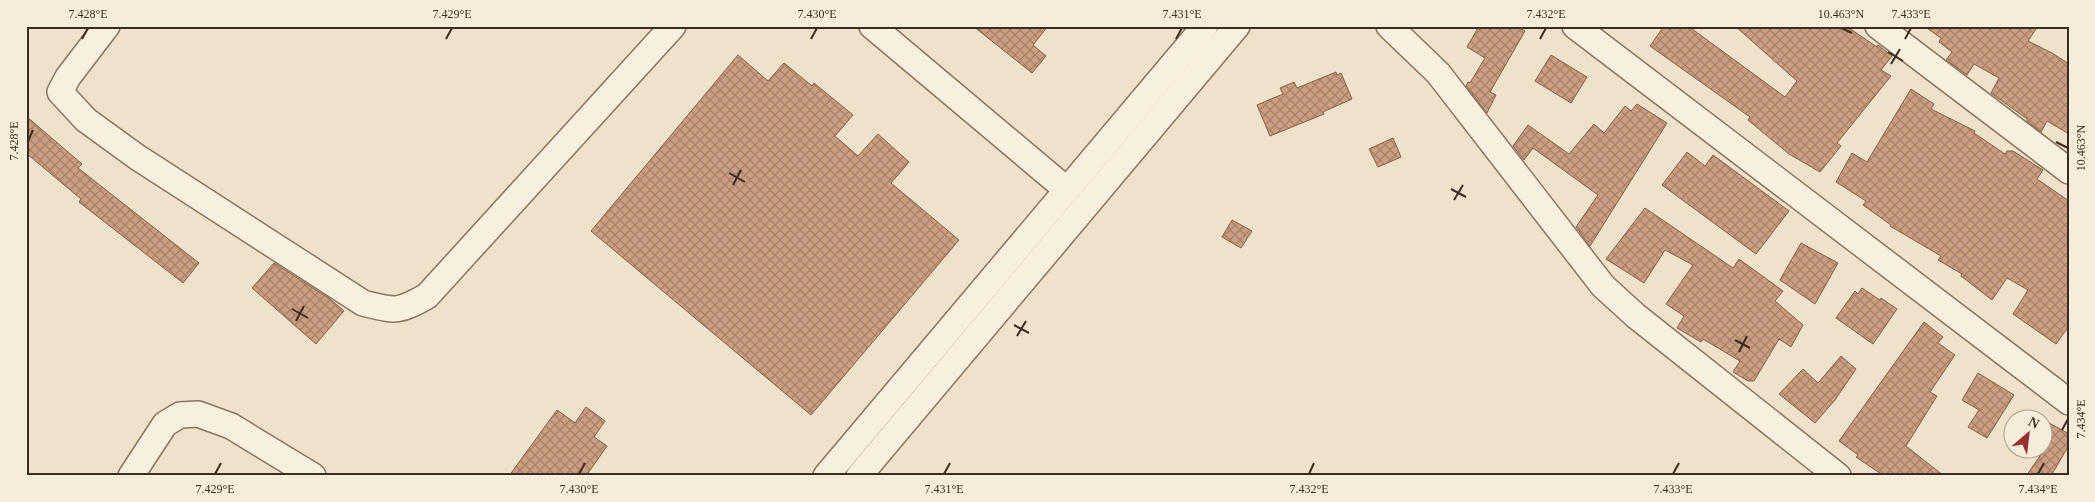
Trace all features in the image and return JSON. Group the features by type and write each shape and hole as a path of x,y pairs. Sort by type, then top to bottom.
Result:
{"street":[{"path":"107,26 68,77 60,92 86,120 137,157 363,303 391,310 405,308 427,296 673,26"},
{"path":"872,26 1067,190"},
{"path":"826,476 1205,26"},
{"path":"859,476 1237,26"},
{"path":"1389,26 1438,73 1603,286 1636,316 1838,476"},
{"path":"1575,26 2069,402"},
{"path":"1878,26 2069,171"},
{"path":"131,476 165,424 180,415 198,414 231,426 314,476"}],"building":[{"path":"973,26 1048,26 1033,45 1046,56 1032,73"},
{"path":"1479,26 1517,26 1525,31 1490,92 1496,95 1487,113 1466,86 1468,82 1470,83 1485,58 1467,47"},
{"path":"1664,26 1688,26 1785,97 1797,81 1735,26 1846,26 1877,47 1878,45 1892,56 1881,70 1891,76 1837,143 1841,146 1820,172 1789,154 1748,120 1750,117 1650,46"},
{"path":"1924,26 2038,26 2028,41 2069,64 2069,134 2047,121 2041,132 2027,119 1991,93 1999,78 1974,64 1967,75 1946,60 1952,52 1939,42 1941,38"},
{"path":"738,55 768,81 784,63 812,86 814,83 853,115 835,136 858,156 878,134 909,162 891,183 959,240 811,415 591,231"},
{"path":"1551,55 1587,77 1571,103 1535,81"},
{"path":"1336,72 1337,75 1341,73 1352,99 1323,112 1324,114 1270,136 1257,105 1283,94 1280,88 1294,82 1297,88"},
{"path":"1911,89 1934,104 1931,109 1975,131 1974,133 2005,154 2007,151 2013,151 2043,170 2037,179 2069,201 2069,326 2056,344 2013,314 2028,290 2007,278 1992,300 1961,276 1962,274 1938,260 1941,256 1890,226 1863,205 1866,201 1836,182 1852,153 1867,162"},
{"path":"1637,104 1667,123 1590,246 1576,227 1598,195 1533,148 1524,160 1513,146 1528,125 1569,154 1594,124 1604,133 1625,106 1631,111"},
{"path":"26,116 82,164 78,168 199,263 183,283 79,202 81,199 26,153"},
{"path":"1393,138 1401,157 1378,167 1369,149"},
{"path":"1687,152 1705,166 1713,155 1789,211 1756,254 1662,185"},
{"path":"1645,208 1733,268 1739,259 1783,291 1775,301 1803,325 1791,347 1779,339 1754,381 1748,381 1733,372 1740,361 1703,339 1701,342 1677,328 1684,316 1666,304 1693,265 1665,250 1644,283 1606,259"},
{"path":"1232,220 1252,231 1241,248 1222,237"},
{"path":"1801,243 1838,263 1815,304 1780,280"},
{"path":"274,263 330,299 344,311 316,344 252,288"},
{"path":"1862,288 1897,309 1873,344 1836,318 1855,291 1858,294"},
{"path":"1924,322 1943,337 1938,343 1955,355 1930,392 1937,396 1906,446 1944,476 1884,476 1856,457 1858,455 1839,441"},
{"path":"1841,356 1856,369 1835,400 1815,423 1779,394 1803,369 1818,383"},
{"path":"1978,373 2014,395 2005,410 2002,410 2002,414 1987,438 1968,427 1979,410 1962,400"},
{"path":"586,407 605,421 594,437 607,446 586,476 509,476 557,410 575,423"},
{"path":"2052,425 2069,434 2069,445 2051,476 2026,476 2037,460 2052,460"}]}
